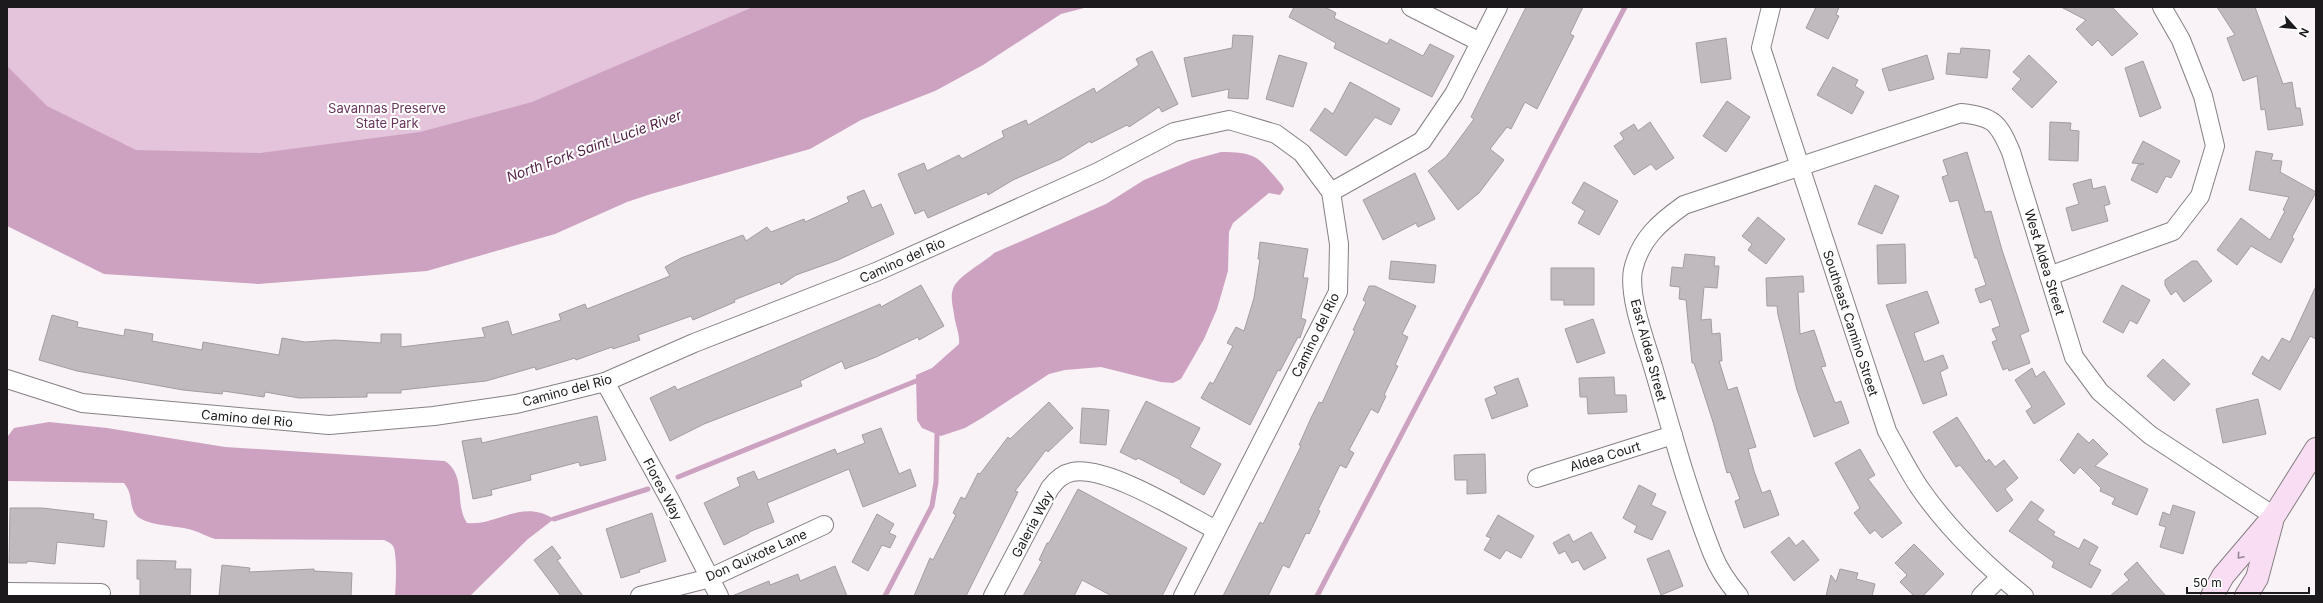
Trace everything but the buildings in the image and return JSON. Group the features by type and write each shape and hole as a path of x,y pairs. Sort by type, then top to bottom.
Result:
{"main road":[{"path":"2212,596 2223,576 2274,516 2316,449"},
{"path":"2246,596 2257,578 2274,516"}],"street":[{"path":"1411,7 1480,42"},
{"path":"1331,192 1422,141 1454,94 1498,7"},
{"name":"Southeast Camino Street","path":"1771,7 1761,48 1798,166 1887,431 1918,486 1950,527 2000,577 2024,596"},
{"path":"2049,276 2173,231 2200,196 2215,146 2204,96 2181,40 2162,7"},
{"name":"West Aldea Street","path":"1798,166 1961,113 1984,116 2001,129 2010,152 2074,357 2100,392 2150,435 2274,516"},
{"name":"Camino del Rio","path":"7,379 82,404 329,425 434,416 509,405 605,382 694,344 876,272 1098,172 1174,132 1229,120 1276,134 1302,153 1331,192 1339,244 1338,292 1183,596"},
{"name":"East Aldea Street","path":"1739,596 1730,586 1713,556 1673,435 1635,305 1633,271 1641,249 1657,225 1684,205 1798,166"},
{"name":"Flores Way","path":"605,382 710,578 718,596"},
{"name":"Aldea Court","path":"1537,478 1673,435"},
{"name":"Galeria Way","path":"993,596 1050,488 1057,479 1072,472 1090,471 1111,477 1216,530"},
{"name":"Don Quixote Lane","path":"640,596 710,578 824,525"},
{"path":"1981,596 2000,577"},
{"path":"7,592 101,593"}],"green space":[{"name":"Savannas Preserve State Park","path":"7,7 913,7 408,226 7,137"}],"water":[{"name":"North Fork Saint Lucie River","path":"753,7 1088,7 1061,14 983,65 935,91 861,120 810,149 651,194 627,202 555,234 427,271 258,284 104,274 7,226 7,66 47,106 136,150 260,153 420,132 532,102"},
{"path":"1221,152 1243,153 1257,158 1268,168 1284,189 1280,195 1269,193 1233,223 1229,232 1228,271 1217,309 1204,339 1181,379 1173,383 1161,382 1101,367 1065,370 1049,374 965,428 941,436 922,428 917,420 916,375 932,368 959,344 952,295 953,289 960,279 994,253 1106,204 1144,180 1192,160"},
{"path":"49,422 107,428 225,447 445,461 452,467 456,474 461,507 467,523 489,521 510,514 531,511 542,513 554,519 528,539 470,596 395,596 395,553 391,544 384,540 215,539 186,528 152,523 138,517 134,512 129,491 124,483 7,481 8,436 14,428"}],"waterway":[{"path":"1317,596 1625,7"},
{"path":"678,477 916,381"},
{"path":"885,596 932,506 936,482 937,434"},
{"path":"554,519 648,489"}]}
